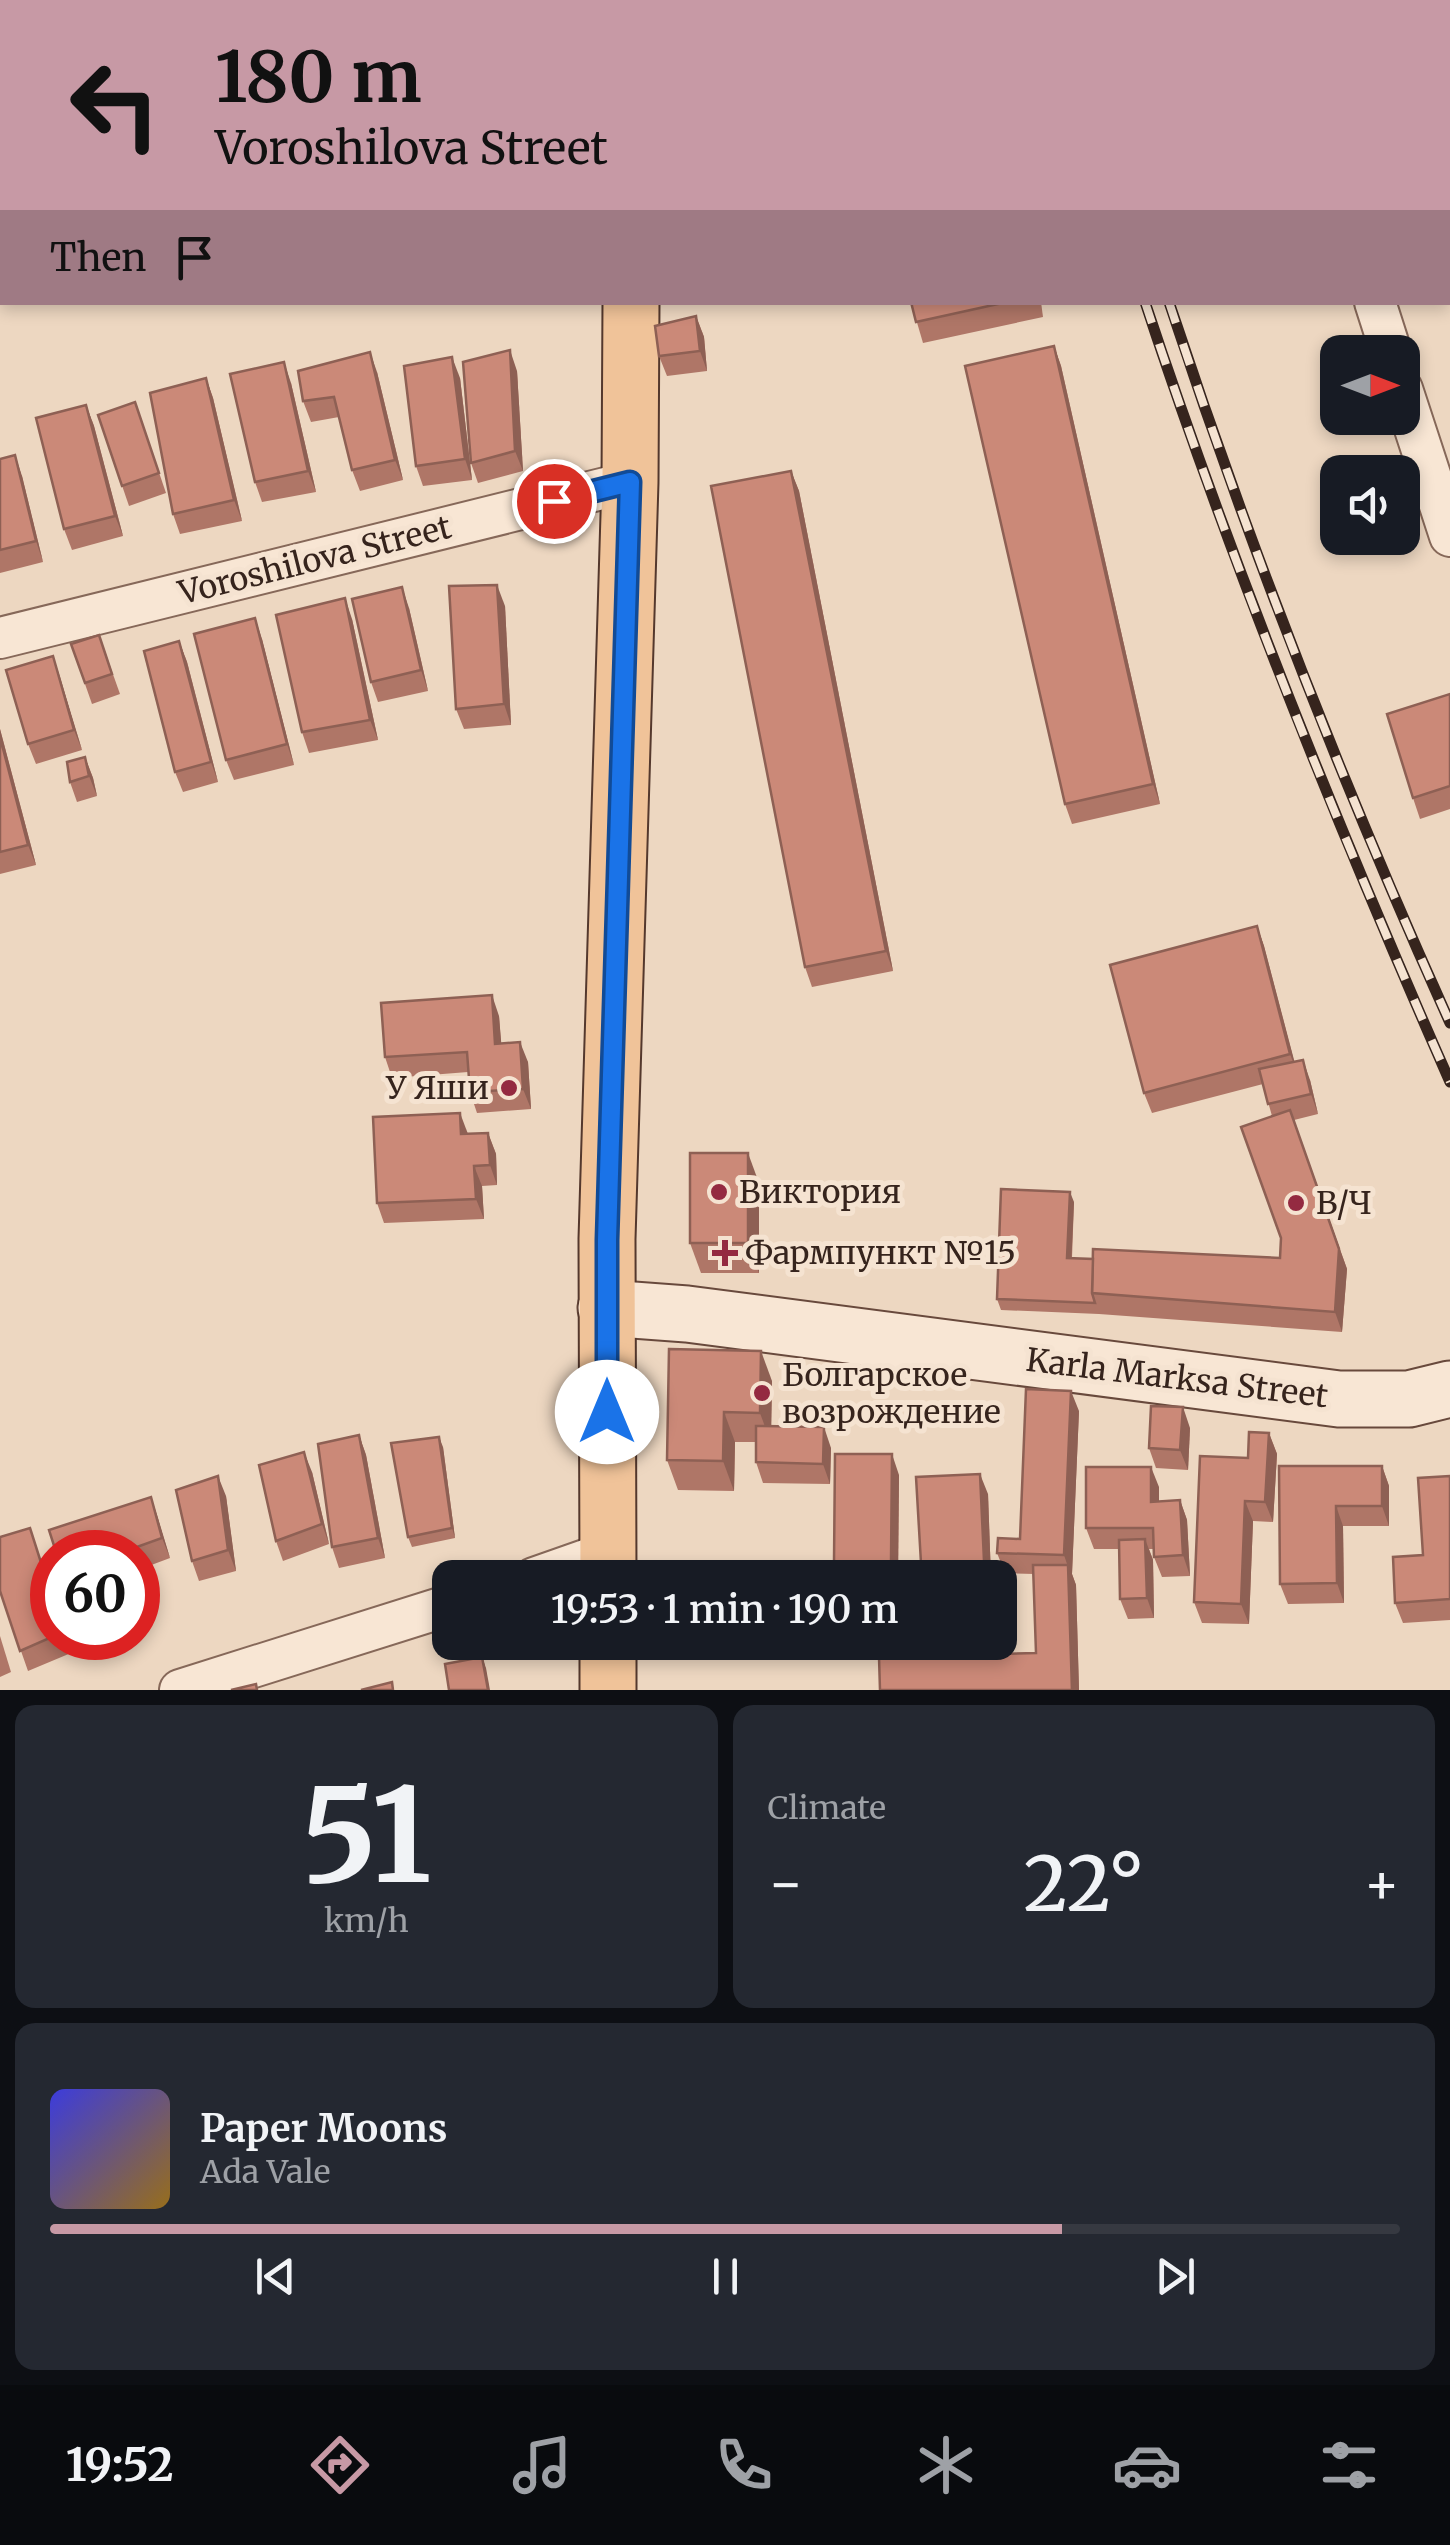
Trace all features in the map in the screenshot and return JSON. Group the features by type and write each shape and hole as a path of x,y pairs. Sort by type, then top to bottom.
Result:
{"main road":[{"path":"608,1560 606,1308 630,482 631,305"},
{"name":"Karla Marksa Street","path":"606,1308 687,1314 1339,1399 1409,1399 1450,1389"},
{"path":"608,1660 608,1690"}],"street":[{"path":"1376,305 1386,335"},
{"path":"1417,435 1450,536"},
{"name":"Voroshilova Street","path":"0,638 630,482"},
{"path":"180,1690 432,1611"}],"building":[{"path":"912,305 993,305 916,322"},
{"path":"696,316 700,351 659,356 655,326"},
{"path":"1054,346 1153,784 1065,804 965,366"},
{"path":"510,350 515,451 471,463 463,362"},
{"path":"370,352 395,460 352,470 334,397 303,401 298,371"},
{"path":"452,357 465,459 416,466 404,366"},
{"path":"284,362 308,471 255,482 230,374"},
{"path":"206,378 234,500 173,514 150,393"},
{"path":"135,402 159,473 122,486 98,415"},
{"path":"86,405 115,516 64,529 36,418"},
{"path":"15,455 36,541 0,550 0,459"},
{"path":"791,471 886,951 805,967 711,486"},
{"path":"497,585 504,704 456,709 449,586"},
{"path":"402,587 421,670 371,682 352,599"},
{"path":"345,598 370,720 302,732 276,615"},
{"path":"255,618 287,744 226,760 194,634"},
{"path":"99,635 112,674 85,683 71,644"},
{"path":"179,641 211,762 175,772 144,651"},
{"path":"53,656 74,730 28,744 6,670"},
{"path":"1450,694 1450,786 1413,798 1387,714"},
{"path":"0,737 28,845 0,852"},
{"path":"85,757 89,776 70,782 67,762"},
{"path":"1257,926 1290,1054 1144,1093 1110,965"},
{"path":"492,995 495,1044 520,1042 523,1089 470,1092 467,1052 385,1057 381,1003"},
{"path":"1303,1060 1311,1094 1268,1104 1259,1069"},
{"name":"В/Ч","path":"1290,1110 1339,1249 1335,1312 1092,1293 1093,1249 1280,1258 1281,1238 1241,1127"},
{"path":"460,1113 461,1134 488,1133 490,1165 474,1166 476,1199 377,1203 373,1117"},
{"path":"690,1153 748,1153 748,1243 690,1243"},
{"path":"1001,1189 1070,1192 1067,1258 1093,1259 1095,1303 997,1299"},
{"path":"669,1349 761,1351 760,1413 724,1412 723,1461 667,1460"},
{"path":"1026,1389 1071,1391 1064,1555 997,1553 998,1538 1020,1539"},
{"path":"1151,1406 1183,1407 1180,1450 1149,1448"},
{"path":"756,1426 824,1427 823,1464 756,1462"},
{"path":"1249,1432 1269,1433 1265,1502 1245,1501 1241,1604 1194,1602 1200,1456 1248,1458"},
{"path":"359,1435 378,1538 332,1547 318,1444"},
{"path":"439,1437 452,1528 408,1537 391,1443"},
{"path":"304,1452 322,1524 276,1541 259,1465"},
{"path":"835,1454 892,1454 891,1560 834,1560"},
{"path":"1279,1466 1382,1466 1382,1506 1336,1506 1337,1583 1280,1584"},
{"path":"1086,1467 1151,1467 1151,1502 1180,1500 1183,1555 1154,1557 1153,1528 1086,1528"},
{"path":"980,1474 984,1560 921,1560 916,1477"},
{"path":"218,1476 228,1550 192,1561 176,1490"},
{"path":"1450,1476 1450,1599 1395,1603 1393,1557 1423,1555 1418,1478"},
{"path":"151,1497 160,1530 49,1530"},
{"path":"31,1530 30,1647 20,1651 0,1591 0,1537"},
{"path":"1145,1539 1147,1598 1120,1599 1119,1540"},
{"path":"1033,1565 1068,1565 1072,1690 880,1690 879,1660 1017,1660 1017,1653 1036,1653"},
{"path":"483,1660 488,1690 449,1690 445,1664"},
{"path":"392,1682 393,1690 361,1690"},
{"path":"256,1684 257,1690 231,1690"}],"railway":[{"path":"1146,305 1288,696 1450,1082"},
{"path":"1170,305 1300,667 1450,1023"}],"place":[{"name":"У Яши","path":"509,1088"},
{"name":"Виктория","path":"719,1192"},
{"name":"В/Ч","path":"1296,1203"},
{"name":"Фармпункт №15","path":"725,1253"},
{"name":"Болгарское возрождение","path":"762,1393"}],"route":[{"path":"554,501 630,482 607,1240 607,1412"}]}
